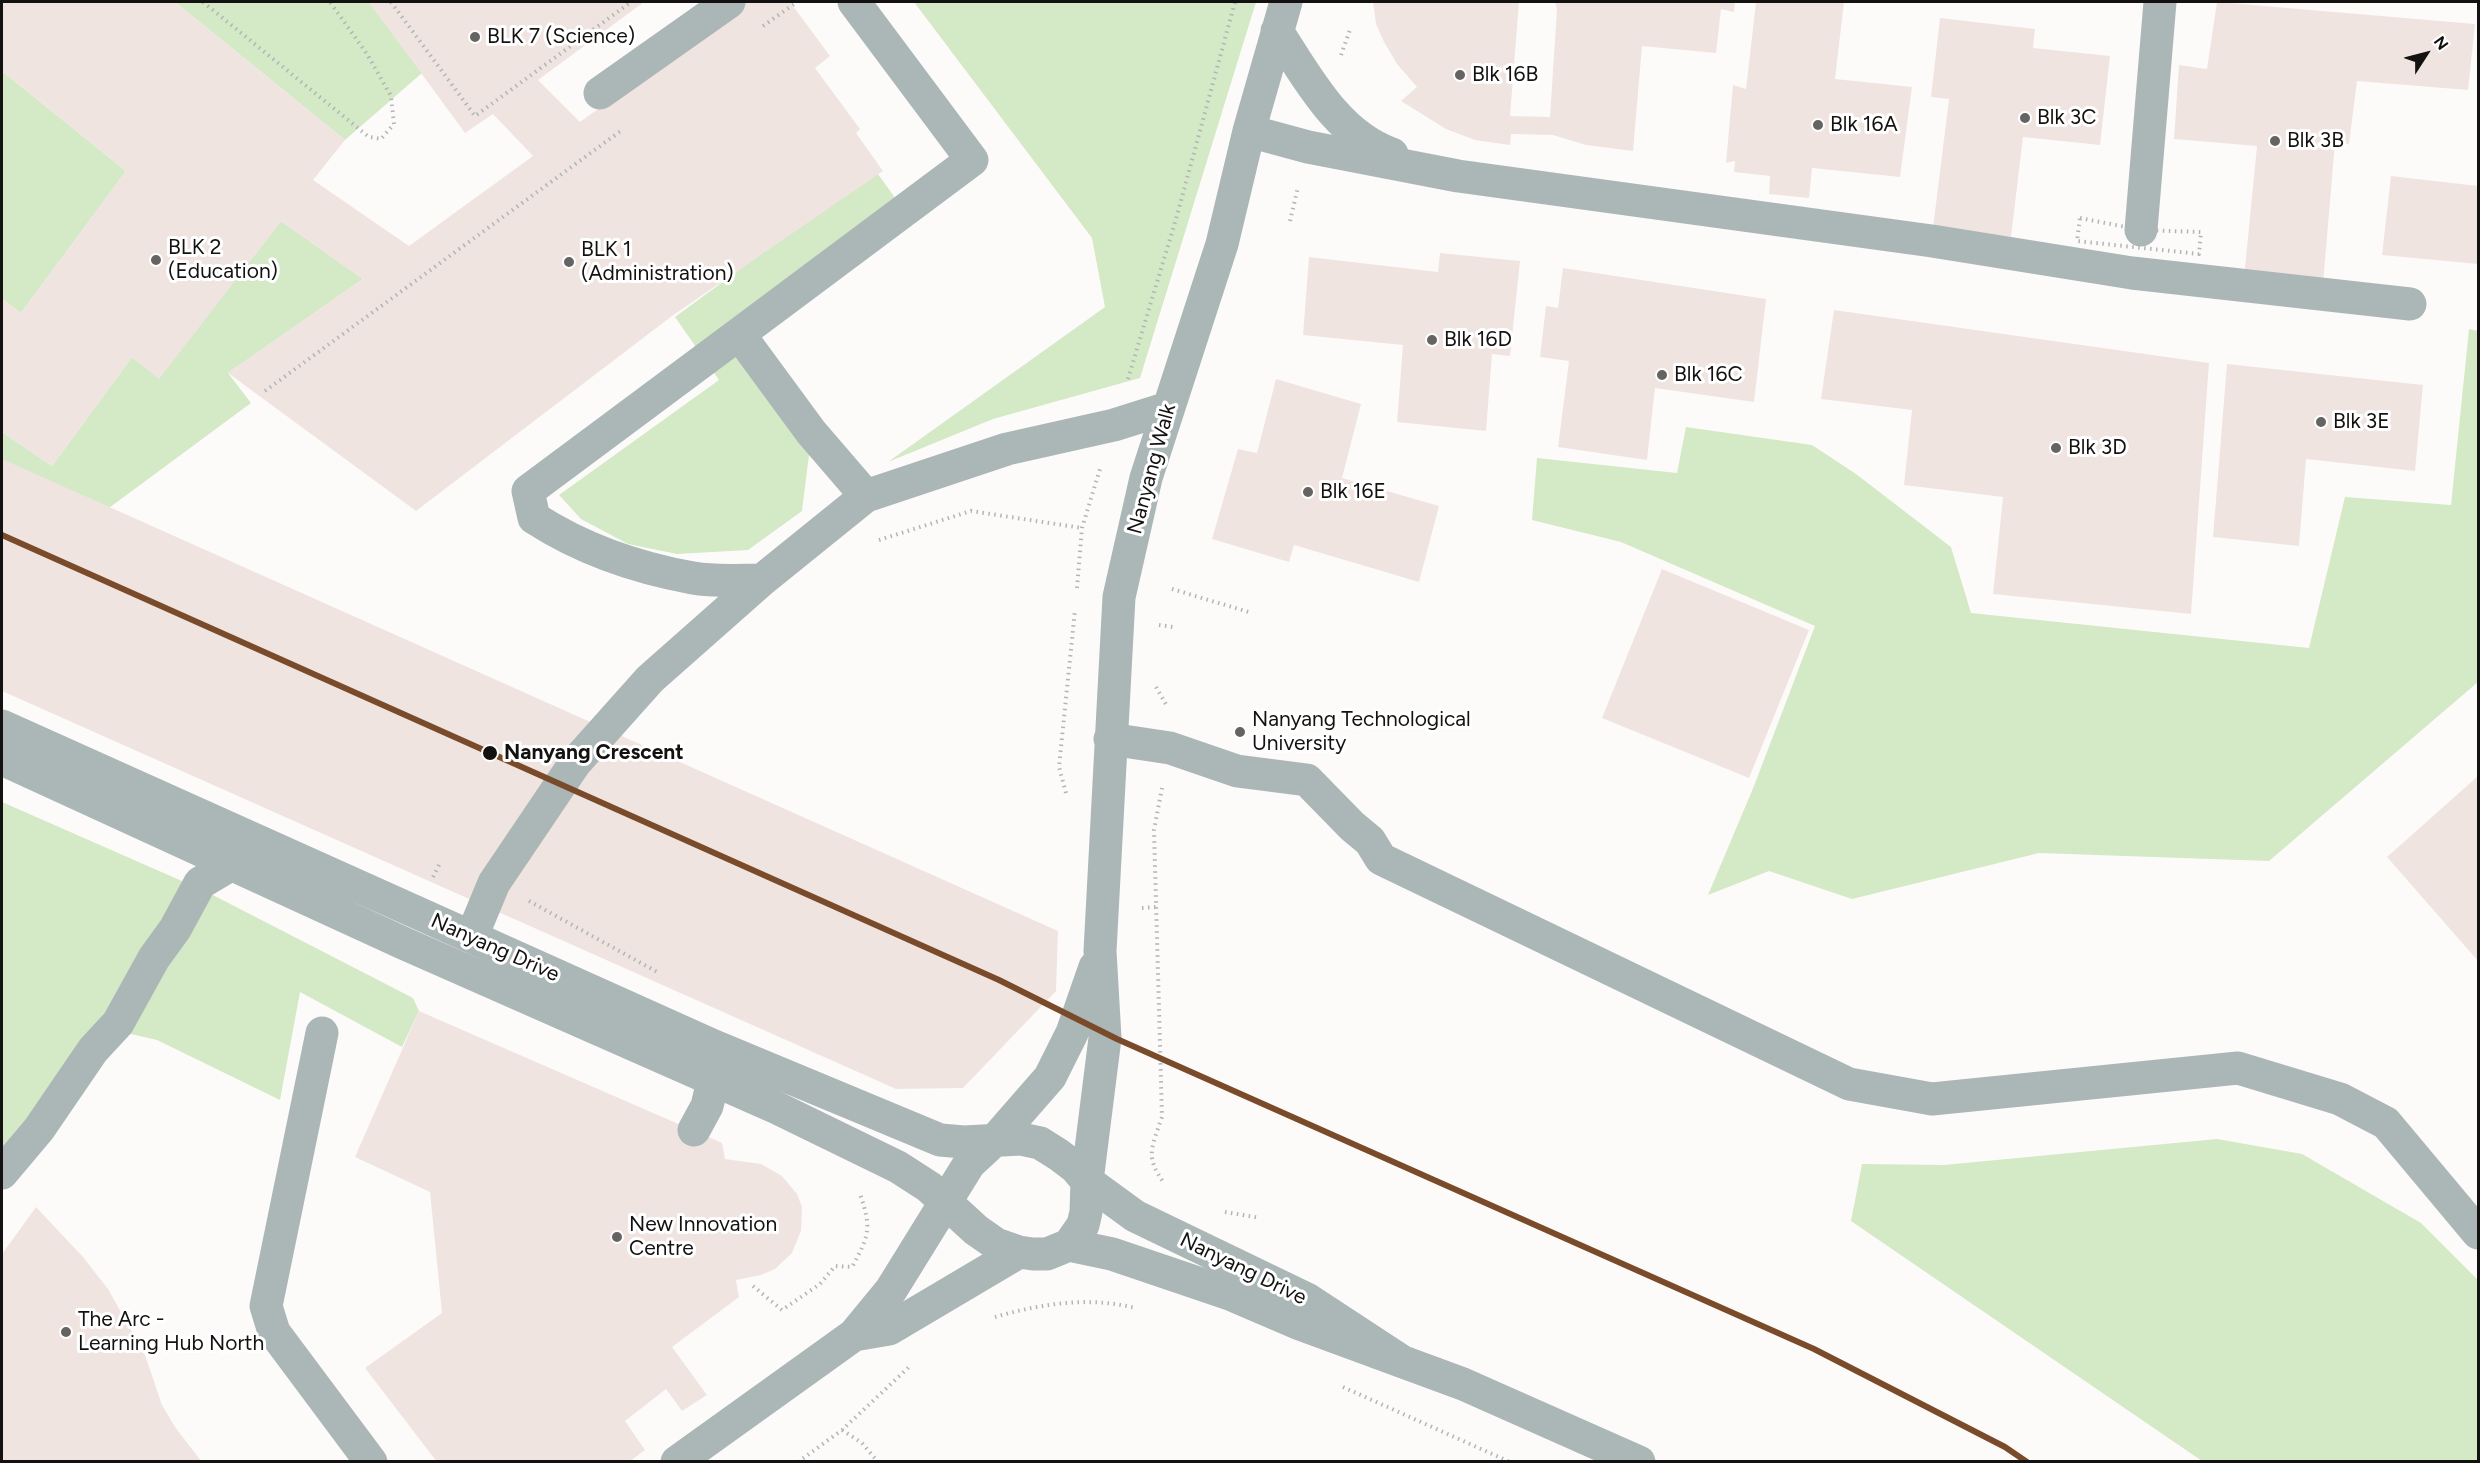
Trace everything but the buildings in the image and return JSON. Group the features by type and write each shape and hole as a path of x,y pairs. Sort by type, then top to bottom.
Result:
{"street":[{"path":"600,93 729,2"},
{"path":"762,580 695,578 617,559 556,532 534,519 528,491 972,160 854,2"},
{"path":"2141,230 2160,2"},
{"path":"1281,16 1324,102 1348,128 1384,151 1458,176"},
{"name":"Nanyang Walk","path":"1087,1181 1105,1038 1100,951 1119,597 1146,478 1222,244 1249,131 1281,16"},
{"path":"1249,131 1308,147 1458,176 1932,241 2132,273 2410,304"},
{"path":"739,334 811,432 866,496"},
{"path":"472,936 494,883 575,763 650,679 762,580 866,496 1007,449 1114,425 1168,408"},
{"name":"Nanyang Drive","path":"2,726 714,1047 940,1140 995,1140"},
{"path":"1110,739 1170,748 1238,771 1307,780 1352,826 1371,841 1381,859 1848,1084 1932,1099 2238,1068 2340,1099 2386,1123 2478,1233"},
{"name":"Nanyang Drive","path":"2,759 898,1167 929,1187 946,1203"},
{"path":"2,771 37,794 152,848 170,851 194,847"},
{"path":"2,1173 63,1096 93,1050 118,1023 200,883 232,864"},
{"name":"Nanyang Walk","path":"995,1140 1050,1077 1072,1033 1100,951"},
{"path":"322,1033 266,1306 274,1332 371,1461"},
{"path":"694,1130 707,1106 713,1081"},
{"path":"677,1461 854,1335 891,1290 969,1164 995,1140 1022,1139 1040,1143 1076,1168 1087,1181 1086,1212 1083,1225 1069,1245 1047,1254 1018,1252 986,1238 946,1203"},
{"name":"Nanyang Drive","path":"1087,1181 1135,1216 1306,1299 1400,1360"},
{"name":"Nanyang Drive","path":"1069,1245 1112,1254 1230,1294 1300,1324 1463,1384 1639,1461"},
{"path":"854,1335 889,1329 1018,1252"}],"path":[{"path":"203,2 369,137 381,139 394,124 391,96 367,54 330,2"},
{"path":"391,2 475,116 631,2"},
{"path":"759,30 797,2"},
{"path":"1114,425 1176,219 1235,2"},
{"path":"265,392 625,128"},
{"path":"875,541 971,511 1082,528"},
{"path":"1172,589 1252,613"},
{"path":"1059,768 1068,802"},
{"path":"1154,830 1162,1117 1150,1155 1154,1170 1168,1188"},
{"path":"528,901 664,976"},
{"path":"753,1286 782,1310 820,1284 835,1266 852,1267 867,1242 869,1228 857,1187"},
{"path":"1215,1210 1260,1218"},
{"path":"991,1318 1029,1307 1111,1301"},
{"path":"798,1461 842,1430 917,1359"},
{"path":"1340,1385 1510,1461"},
{"path":"842,1430 862,1443 878,1461"}],"green space":[{"path":"175,2 369,2 422,73 345,140"},
{"path":"914,2 1256,2 1140,378 993,419 888,462 1105,307 1092,238"},
{"path":"2,71 126,171 21,313 2,299"},
{"path":"875,170 904,210 732,337 810,447 802,511 748,550 677,554 628,544 581,519 559,495 719,380 675,317"},
{"path":"281,221 363,279 228,373 251,403 2,587 2,432 52,466 132,357 159,378"},
{"path":"2469,329 2478,331 2478,682 2269,861 2039,853 1852,899 1769,871 1708,895 1754,786 1815,626 1621,542 1532,520 1537,458 1677,473 1686,427 1812,445 1856,474 1951,547 1971,613 2309,648 2345,497 2451,505"},
{"path":"2,802 207,892 413,998 419,1011 402,1047 300,992 280,1100 157,1040 109,1029 2,1175"},
{"path":"2217,1139 2302,1154 2421,1223 2478,1280 2478,1461 2202,1461 1851,1221 1862,1164 1944,1165"}],"transit line":[{"path":"2,535 999,980 1117,1039 1814,1349 2005,1447 2027,1462"}],"place":[{"name":"BLK 7 (Science)","path":"475,37"},
{"name":"Blk 16B","path":"1460,75"},
{"name":"Blk 3C","path":"2025,118"},
{"name":"Blk 16A","path":"1818,125"},
{"name":"Blk 3B","path":"2275,141"},
{"name":"BLK 2 (Education)","path":"156,260"},
{"name":"BLK 1 (Administration)","path":"569,262"},
{"name":"Blk 16D","path":"1432,340"},
{"name":"Blk 16C","path":"1662,375"},
{"name":"Blk 3E","path":"2321,422"},
{"name":"Blk 3D","path":"2056,448"},
{"name":"Blk 16E","path":"1308,492"},
{"name":"Nanyang Technological University","path":"1240,732"},
{"name":"Nanyang Crescent","path":"490,753"},
{"name":"New Innovation Centre","path":"617,1237"},
{"name":"The Arc - Learning Hub North","path":"66,1332"}]}
